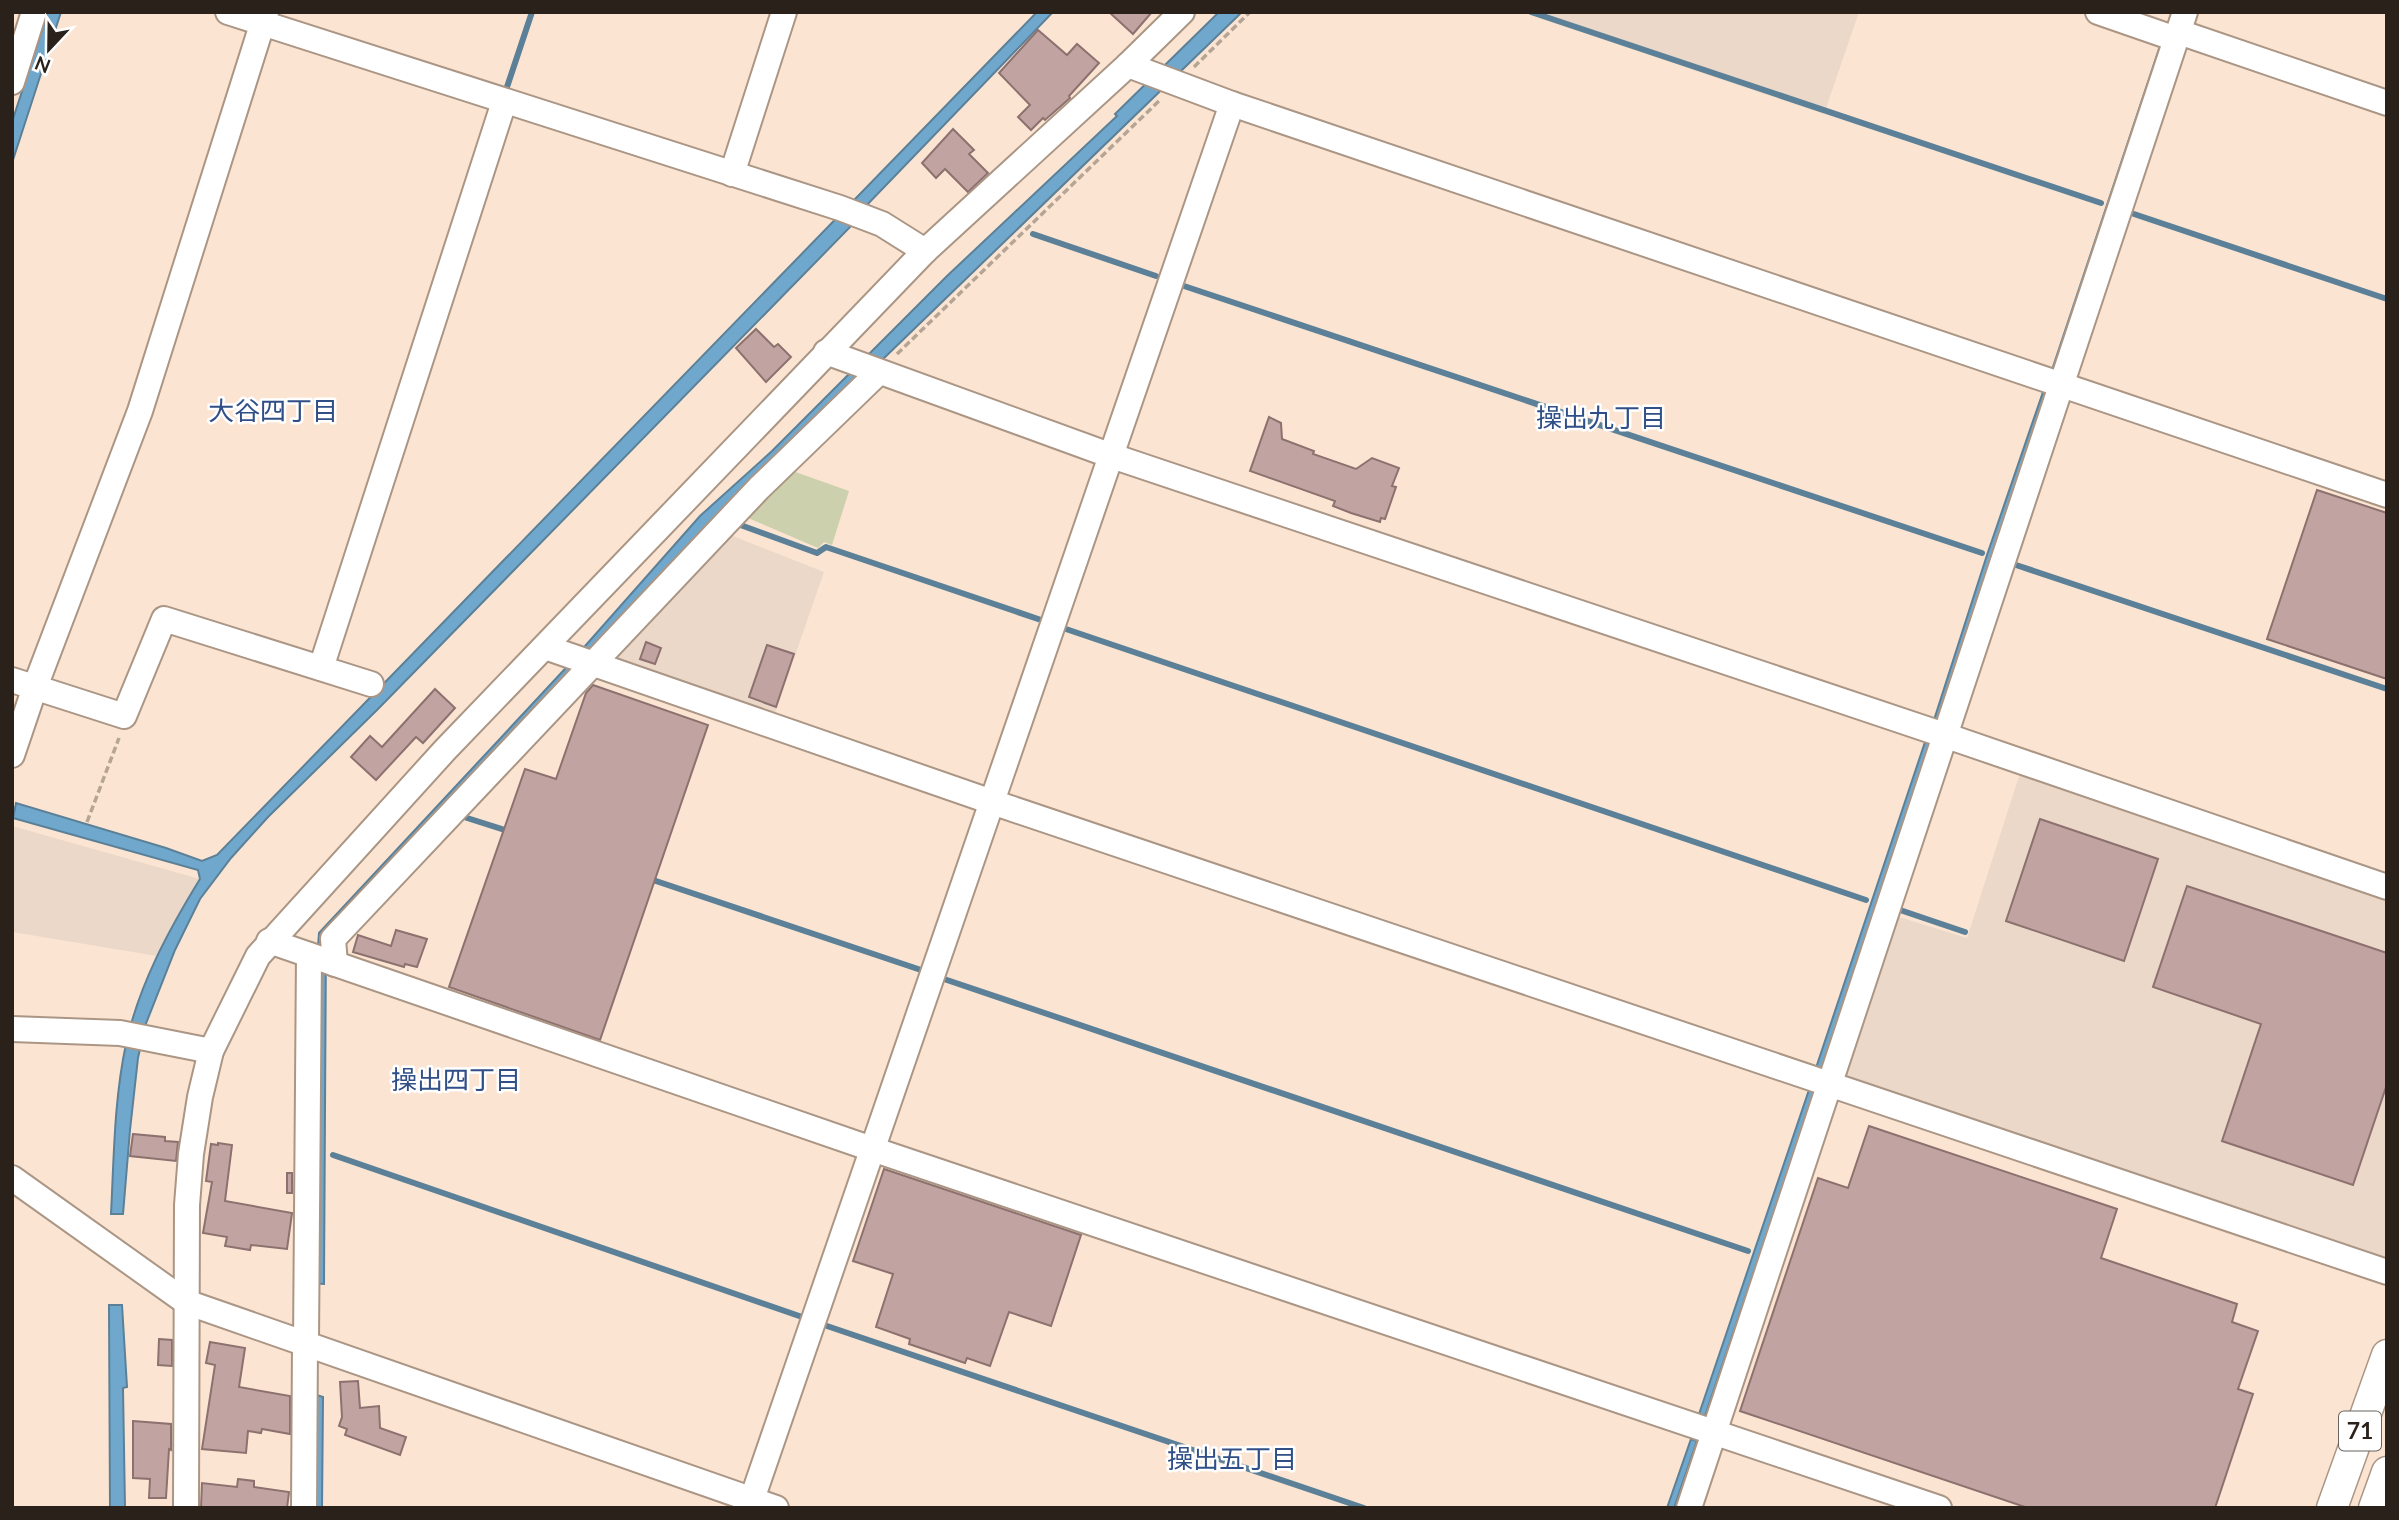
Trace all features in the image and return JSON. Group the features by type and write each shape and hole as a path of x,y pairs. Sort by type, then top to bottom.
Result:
{"main road":[{"name":"71","path":"2332,1508 2387,1355"},
{"name":"71","path":"2375,1508 2387,1472"}],"street":[{"path":"12,82 34,12"},
{"path":"228,12 264,18 504,102 850,212 882,224 925,251"},
{"path":"732,174 784,12"},
{"path":"186,1508 187,1205 191,1154 211,1051 258,956 444,750 556,650 826,352 925,251 1140,69 1182,12"},
{"path":"2098,12 2180,28 2387,103"},
{"path":"12,755 24,683 140,411 264,18"},
{"path":"1689,1508 2180,28"},
{"path":"1140,69 1232,104 2387,495"},
{"path":"321,668 504,102"},
{"path":"750,1504 1232,104"},
{"path":"826,352 1112,456 1947,736 2387,887"},
{"path":"335,964 333,939 759,488 879,372"},
{"path":"24,683 124,716 164,619 371,684"},
{"path":"556,650 992,802 2387,1272"},
{"path":"269,941 872,1149 1939,1508"},
{"path":"304,1508 312,1345 309,955"},
{"path":"12,1029 120,1033 211,1051"},
{"path":"12,1178 186,1302 750,1504 776,1508"}],"path":[{"path":"879,372 1250,12"},
{"path":"87,822 125,722 124,716"}],"shaded area":[{"path":"1522,12 1859,12 1824,114"},
{"path":"728,534 824,572 773,719 611,661"},
{"path":"2020,773 2387,898 2387,1258 1843,1076 1896,916 1967,938"},
{"path":"12,826 200,879 170,928 157,956 12,932"}],"green space":[{"path":"787,469 849,491 832,545 824,542 818,548 741,515"}],"water":[{"path":"48,12 61,12 12,163 12,122"},
{"path":"1037,12 1053,12 862,210 855,222 378,709 268,817 231,858 200,899 175,950 145,1026 138,1058 123,1214 111,1214 117,1107 126,1044 147,980 177,918 200,879 198,870 13,818 16,803 202,861 217,855"},
{"path":"1219,12 1242,12 881,361 326,936 324,1284 311,1283 319,933 563,671 700,516 772,451 947,276 1117,116 1115,114"},
{"path":"2160,46 2163,47 2057,372 2052,370"},
{"path":"2043,392 2050,394 1939,722 1934,720"},
{"path":"1925,742 1931,744 1821,1070 1816,1068"},
{"path":"1809,1090 1815,1091 1704,1419 1698,1417"},
{"path":"109,1305 122,1305 127,1387 123,1388 125,1508 110,1508"},
{"path":"310,1393 323,1397 322,1508 309,1508"},
{"path":"1691,1439 1697,1441 1674,1508 1667,1508"}],"building":[{"path":"1109,12 1152,12 1133,34"},
{"path":"1038,30 1067,55 1077,44 1099,63 1070,98 1031,130 1018,117 1030,105 999,73"},
{"path":"953,129 974,150 969,154 988,173 968,192 945,169 936,178 922,163"},
{"path":"756,329 774,347 778,344 791,357 766,382 736,348"},
{"path":"1269,417 1281,423 1282,439 1314,451 1313,454 1356,469 1372,458 1399,468 1392,486 1396,487 1385,519 1381,518 1380,522 1351,513 1333,506 1335,501 1250,471"},
{"path":"2317,490 2387,513 2387,679 2267,639"},
{"path":"646,642 661,648 655,664 640,659"},
{"path":"767,645 794,654 776,707 749,697"},
{"path":"593,685 708,725 600,1040 449,987 525,769 556,779 586,693"},
{"path":"435,689 455,708 423,743 416,737 376,780 351,757 370,736 382,747"},
{"path":"2040,819 2158,859 2124,961 2006,921"},
{"path":"2187,886 2387,953 2387,1084 2353,1185 2222,1141 2261,1024 2153,987"},
{"path":"396,930 427,939 417,967 405,964 404,967 353,952 358,935 391,946"},
{"path":"1869,1126 2117,1209 2101,1258 2237,1304 2232,1322 2258,1331 2238,1389 2253,1394 2215,1508 2028,1508 1740,1411 1818,1178 1848,1188"},
{"path":"133,1134 165,1137 165,1141 178,1142 176,1161 130,1156"},
{"path":"211,1144 232,1145 225,1201 292,1213 287,1249 251,1245 250,1250 225,1246 227,1237 203,1233 212,1182 206,1181"},
{"path":"884,1169 1081,1235 1051,1326 1009,1312 990,1366 967,1358 965,1363 909,1344 910,1339 876,1327 893,1274 853,1261"},
{"path":"287,1173 292,1173 292,1193 287,1193"},
{"path":"159,1339 172,1340 172,1366 158,1365"},
{"path":"210,1342 245,1348 239,1387 290,1396 290,1434 262,1429 261,1433 248,1431 246,1453 202,1449 215,1365 206,1363"},
{"path":"358,1381 360,1408 379,1406 380,1428 406,1437 400,1455 345,1435 347,1429 339,1426 342,1417 340,1382"},
{"path":"133,1421 171,1424 166,1498 149,1498 150,1479 133,1478"},
{"path":"238,1479 254,1481 254,1487 289,1492 287,1508 201,1508 202,1483 237,1487"}],"waterway":[{"path":"505,93 532,12"},
{"path":"1531,12 2101,203"},
{"path":"2134,214 2387,299"},
{"path":"1033,234 1156,276"},
{"path":"1184,286 1982,553"},
{"path":"735,523 817,553 826,547 1041,620"},
{"path":"2016,565 2387,689"},
{"path":"1060,627 1866,900"},
{"path":"464,817 511,832"},
{"path":"647,878 924,971"},
{"path":"1900,910 1965,932"},
{"path":"944,979 1748,1251"},
{"path":"333,1155 805,1318"},
{"path":"827,1326 1364,1508"}],"district":[{"name":"大谷四丁目","path":"273,411"},
{"name":"操出九丁目","path":"1601,418"},
{"name":"操出四丁目","path":"456,1080"},
{"name":"操出五丁目","path":"1232,1459"}]}
